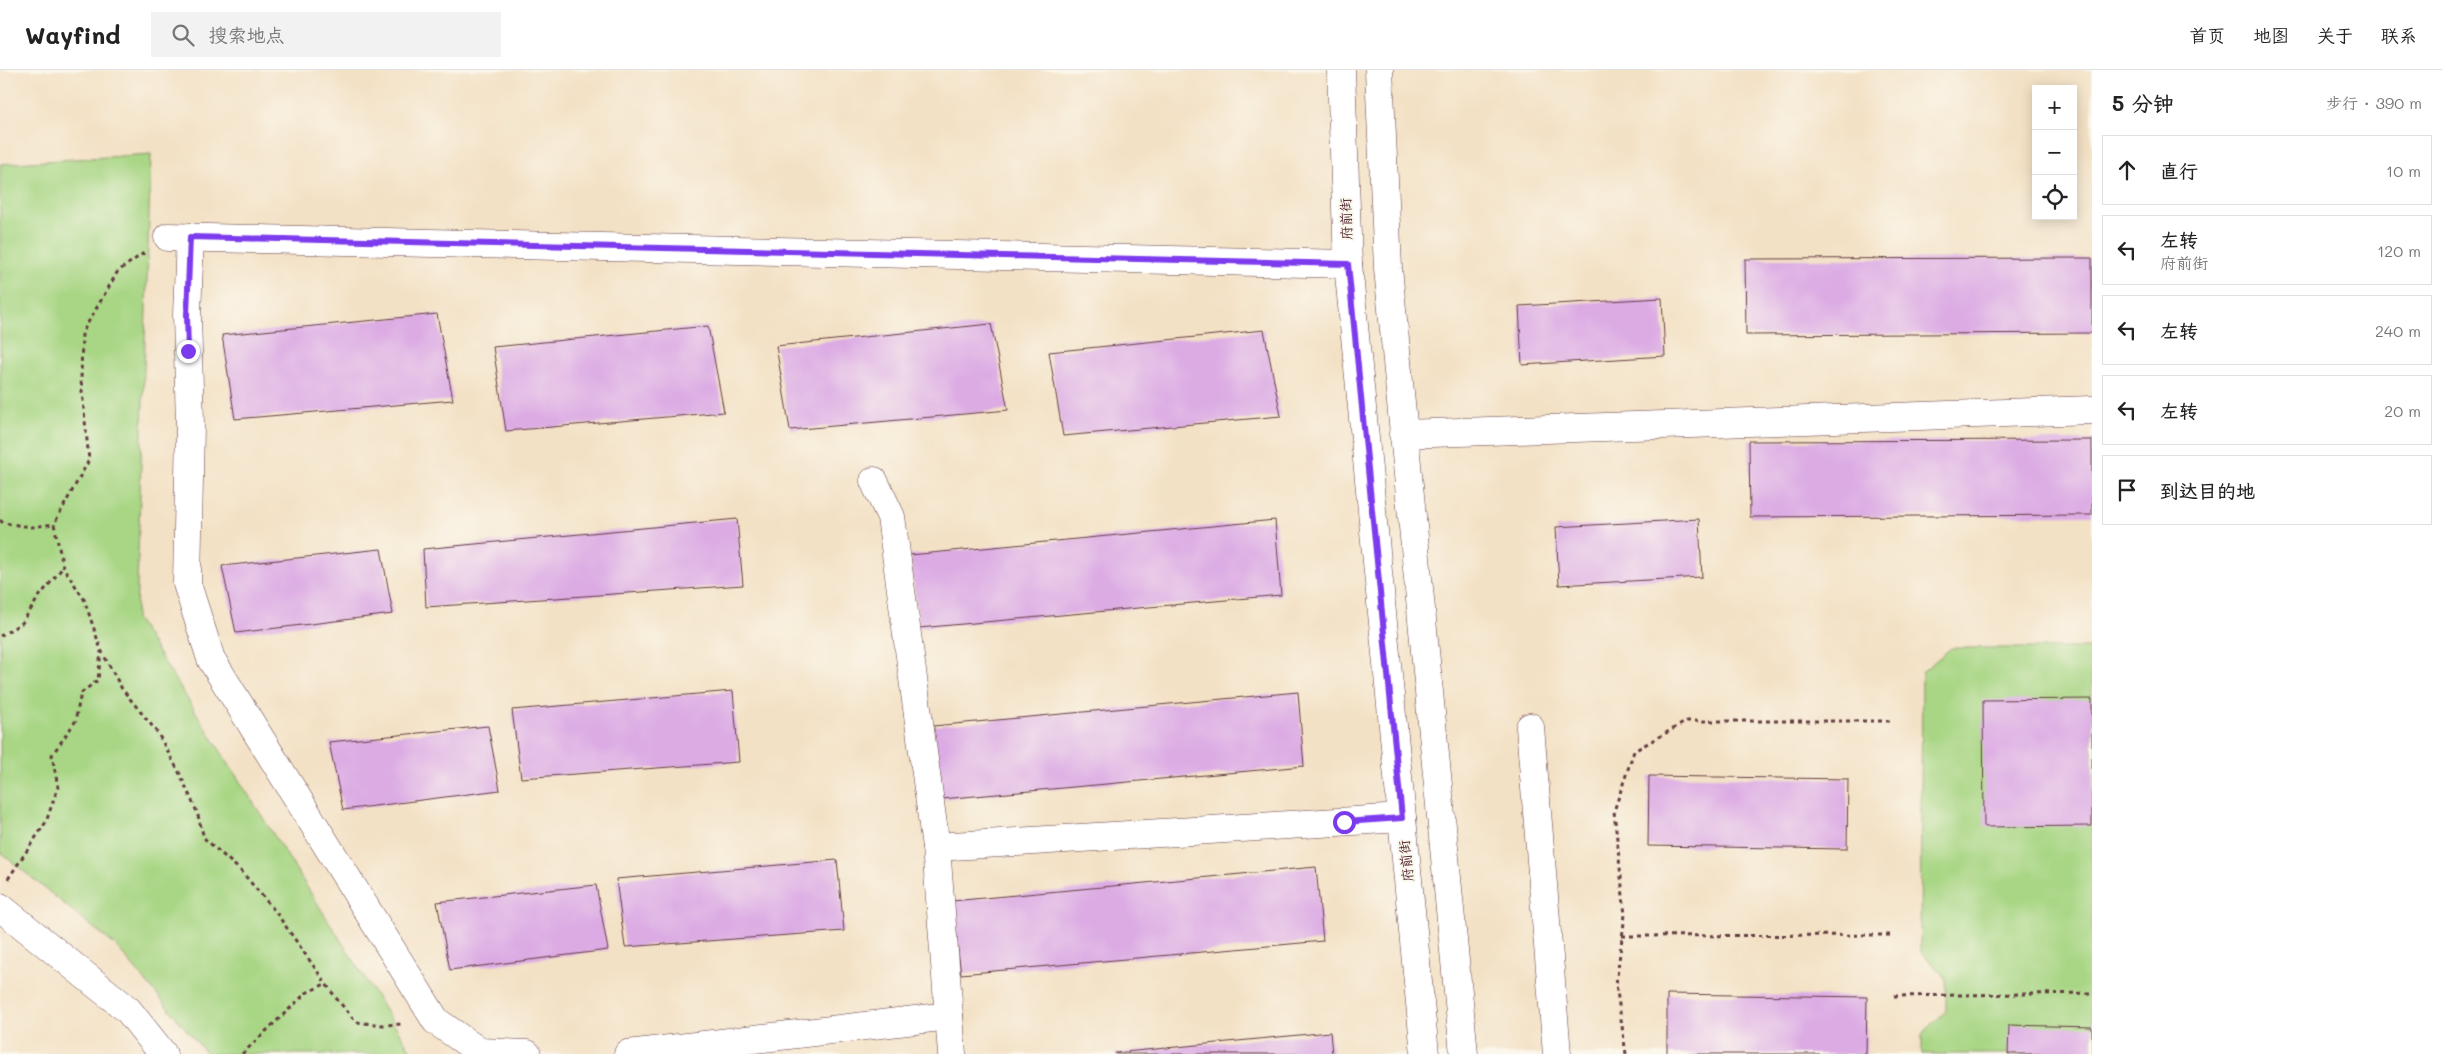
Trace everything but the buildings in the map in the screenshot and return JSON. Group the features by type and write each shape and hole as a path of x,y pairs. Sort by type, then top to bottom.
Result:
{"street":[{"name":"府前街","path":"1341,70 1348,264 1425,1054"},
{"path":"1379,70 1388,268 1464,1054"},
{"path":"527,1054 480,1052 436,1021 211,659 187,584 190,424 187,315 179,237 1348,264"},
{"path":"1403,434 2092,410"},
{"path":"874,481 892,517 936,846 952,1054"},
{"path":"1530,727 1557,1054"},
{"path":"936,846 1402,818"},
{"path":"3,895 128,1010 163,1054"},
{"path":"628,1054 949,1016"}],"path":[{"path":"179,237 118,270 82,333 81,381 89,460 54,524 63,567 84,599 101,650 122,689 157,732 180,774 197,812 204,838 241,871 275,911 326,984 356,1022 383,1025 436,1021"},
{"path":"0,520 3,523 32,527 54,524"},
{"path":"0,636 22,624 38,598 63,567"},
{"path":"3,895 46,822 58,787 52,755 75,722 81,693 98,680 101,650"},
{"path":"1626,1054 1616,984 1625,915 1614,811 1634,751 1687,721 1893,721"},
{"path":"1622,936 1894,935"},
{"path":"242,1054 306,993 326,984"},
{"path":"1894,996 2092,993"}],"green space":[{"path":"151,154 136,618 413,1054 207,1054 116,946 0,852 0,164"},
{"path":"1951,648 2092,648 2092,1054 1922,1054 1922,1034 1946,1011 1946,978 1920,951 1922,672"}],"route":[{"path":"188,351 187,315 190,237 1348,264 1402,818 1344,822"}]}
